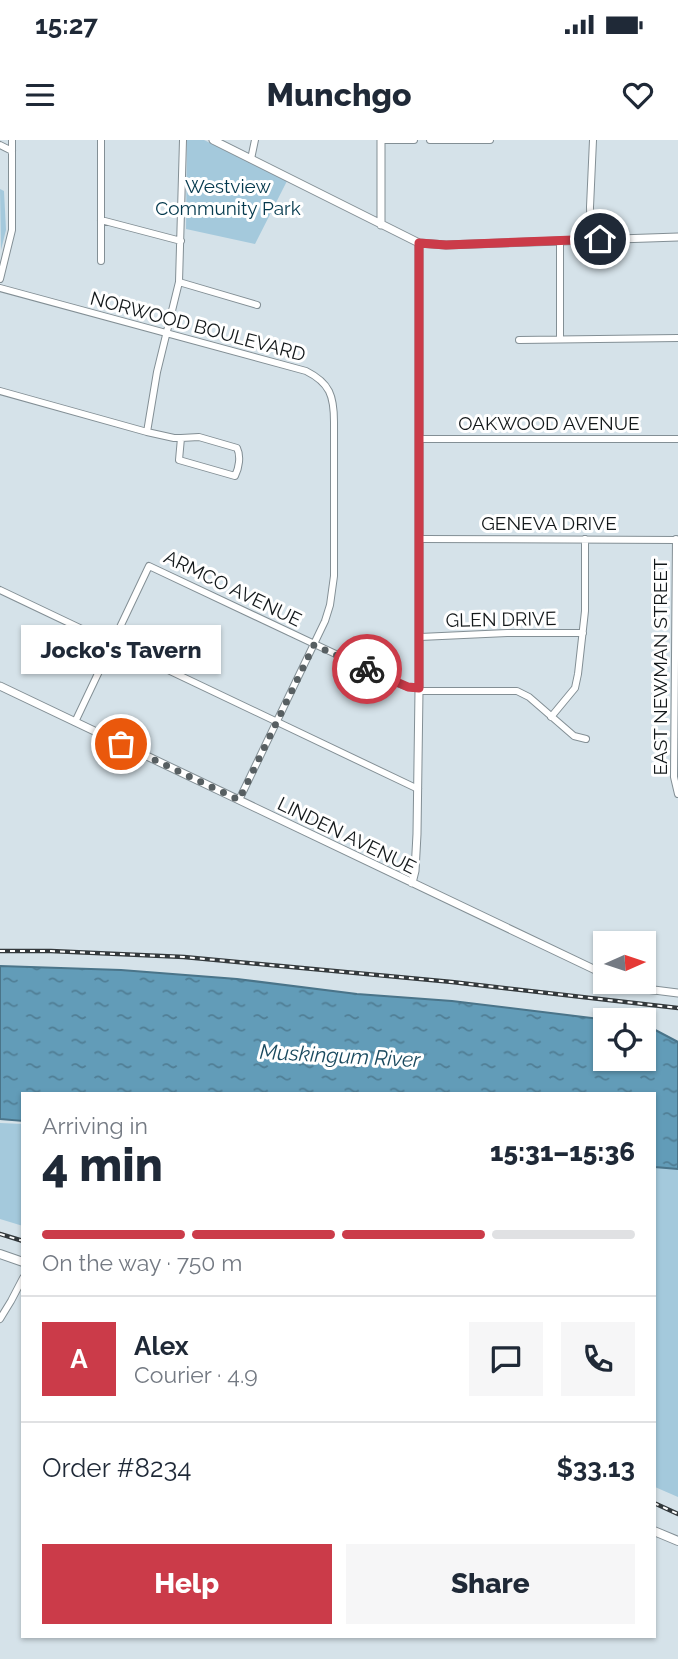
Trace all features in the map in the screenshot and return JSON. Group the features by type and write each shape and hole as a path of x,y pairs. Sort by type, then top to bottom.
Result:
{"main road":[{"path":"0,1254 21,1261"},
{"path":"656,1532 678,1541"}],"street":[{"path":"0,279 12,230 12,140"},
{"path":"101,261 102,140"},
{"path":"147,432 157,372 179,282 183,140"},
{"path":"213,140 419,243 446,245 678,237"},
{"path":"251,159 255,140"},
{"path":"381,225 382,140 414,140"},
{"path":"430,140 491,140"},
{"path":"591,240 593,140"},
{"path":"0,145 12,151"},
{"path":"101,220 181,242"},
{"path":"559,241 561,339"},
{"path":"412,883 415,871 418,789 420,637 419,243"},
{"path":"179,282 257,305"},
{"name":"NORWOOD BOULEVARD","path":"0,288 306,371 328,388 334,405 334,576 330,605 314,645 239,800"},
{"path":"519,340 678,338"},
{"path":"0,391 147,432 174,438 200,437 237,448 238,469 235,476 179,460 180,438"},
{"name":"OAKWOOD AVENUE","path":"419,439 678,439"},
{"name":"GENEVA DRIVE","path":"420,538 677,540"},
{"path":"551,717 576,684 583,633 585,539"},
{"name":"EAST NEWMAN STREET","path":"677,540 674,777 678,794"},
{"name":"ARMCO AVENUE","path":"112,643 149,566 408,687 419,690 517,691 529,697 573,736 586,739"},
{"path":"0,590 418,789"},
{"name":"GLEN DRIVE","path":"420,637 583,633"},
{"path":"75,722 112,643"},
{"name":"LINDEN AVENUE","path":"0,686 593,969"},
{"path":"656,990 678,993"},
{"path":"0,1319 21,1282"}],"green space":[{"name":"Westview Community Park","path":"187,140 204,140 287,181 255,244 186,229"},
{"path":"0,189 4,191 6,230 1,250"},
{"path":"0,1123 21,1124 21,1225 0,1219"},
{"path":"656,1167 678,1169 678,1497 656,1487"}],"water":[{"name":"Muskingum River","path":"0,966 121,970 237,979 593,1018 593,1071 656,1071 656,1030 678,1042 678,1169 656,1167 656,1092 21,1092 21,1121 0,1119"}],"railway":[{"path":"0,951 184,957 452,982 678,1008"},
{"path":"0,1234 21,1240"},
{"path":"656,1504 678,1514"}],"way so far":[{"path":"121,744 239,800 314,645 367,669"}],"place":[{"name":"Jocko's Tavern","path":"121,744"}],"route":[{"path":"367,669 408,687 419,688 419,243 446,245 600,239"}]}
